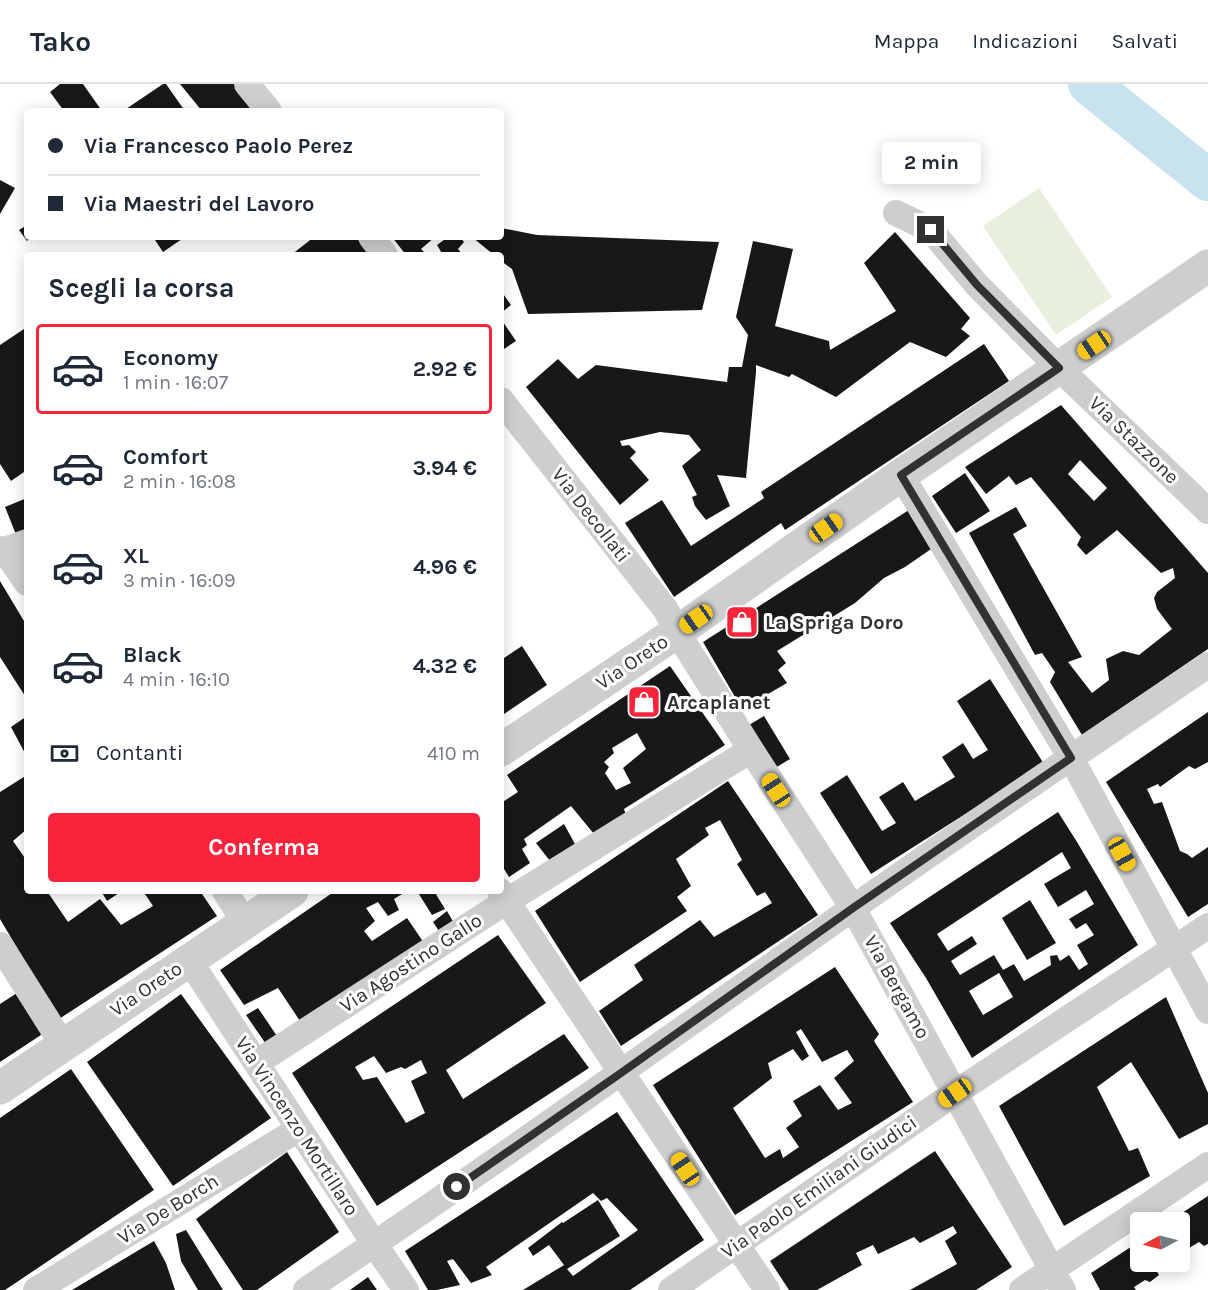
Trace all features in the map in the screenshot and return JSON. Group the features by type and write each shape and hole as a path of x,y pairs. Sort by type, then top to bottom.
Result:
{"street":[{"path":"247,84 267,108"},
{"name":"Via Stazzone","path":"896,213 931,230 977,285 1067,363 1208,511"},
{"path":"373,240 383,252"},
{"name":"Via Oreto","path":"504,748 677,632 901,475 1208,266"},
{"name":"Via Decollati","path":"504,404 666,610 677,632"},
{"path":"901,475 1071,758 1208,1011"},
{"path":"10,547 24,577"},
{"name":"Via Bergamo","path":"677,632 853,908 1058,1280"},
{"path":"306,1290 375,1245 853,908 1208,664"},
{"name":"Via Agostino Gallo","path":"256,1063 503,896 751,750"},
{"path":"227,894 245,923"},
{"name":"Via Oreto","path":"0,1088 288,894"},
{"path":"503,896 767,1290"},
{"name":"Via Paolo Emiliani Giudici","path":"672,1290 955,1093 1208,926"},
{"path":"0,945 63,1045"},
{"name":"Via Vincenzo Mortillaro","path":"189,960 406,1290"},
{"name":"Via De Borch","path":"36,1290 299,1129"},
{"path":"1022,1290 1058,1280 1208,1165"}],"green space":[{"path":"1039,188 1112,297 1056,335 983,226"}],"building":[{"path":"60,84 83,84 100,108 62,108 50,92"},
{"path":"166,84 183,108 127,108"},
{"path":"180,84 236,84 256,108 200,108"},
{"path":"0,180 15,188 0,214"},
{"path":"24,227 24,237 19,230"},
{"path":"504,229 537,235 719,242 702,310 528,314 512,269 504,263 504,252 490,252 476,240 504,240"},
{"path":"895,232 970,318 961,329 970,336 946,357 910,342 836,397 792,374 789,377 756,365 746,478 717,475 730,506 706,520 695,506 692,497 697,495 682,466 701,450 689,435 660,432 620,441 622,446 629,445 636,452 630,458 649,480 620,505 526,387 558,359 578,379 596,365 727,382 729,367 742,367 748,335 736,317 753,241 793,249 775,326 829,341 830,350 896,311 864,263"},
{"path":"155,240 181,240 163,252"},
{"path":"310,240 363,240 372,252 295,252"},
{"path":"394,240 432,240 421,249 424,252 404,252"},
{"path":"444,240 462,240 464,242 458,249 460,252 441,252 437,245"},
{"path":"504,295 511,305 504,311"},
{"path":"504,323 516,341 504,349"},
{"path":"24,329 24,472 11,481 0,464 0,345"},
{"path":"984,344 1009,381 785,530 781,523 674,597 625,523 662,500 691,546 764,498 761,492"},
{"path":"1061,405 1208,573 1208,649 1082,735 1050,682 1055,672 1042,653 1035,655 969,533 1016,507 1027,526 1013,534 1082,657 1068,662 1092,693 1109,680 1106,659 1123,651 1139,655 1172,629 1157,609 1154,598 1157,592 1175,578 1173,568 1161,573 1117,530 1086,555 1077,545 1081,537 1031,477 1016,485 1009,476 986,494 965,467","holes":["1080,460 1107,488 1094,501 1068,474"]},
{"path":"965,473 990,511 956,533 932,496"},
{"path":"24,499 24,534 17,537 5,507"},
{"path":"912,508 934,547 884,578 855,603 777,651 786,663 778,670 787,683 742,709 703,642"},
{"path":"0,581 24,621 24,694 0,657"},
{"path":"522,646 547,685 504,714 504,658"},
{"path":"670,666 725,745 624,809 626,815 594,834 571,806 524,839 527,845 522,849 530,863 509,877 504,869 504,801 518,792 507,775","holes":["637,733 646,749 623,768 631,783 616,790 605,773 609,767 604,762 614,753 612,748"]},
{"path":"990,679 1044,764 871,874 820,793 847,775 882,831 896,823 879,797 903,782 915,801 955,777 942,757 963,743 973,759 988,750 957,701"},
{"path":"1208,712 1208,762 1195,769 1189,766 1160,787 1158,784 1147,789 1154,804 1162,802 1180,851 1192,858 1208,847 1208,904 1188,917 1106,782"},
{"path":"764,716 790,759 775,768 749,725"},
{"path":"24,718 24,751 11,727"},
{"path":"24,777 24,832 13,841 24,857 24,894 49,894 68,922 100,899 121,925 153,906 145,894 202,894 217,916 59,1019 0,919 0,792"},
{"path":"728,781 818,915 621,1046 599,1011 643,980 634,965 700,920 714,937 772,903 765,892 757,896 737,864 742,860 720,820 705,828 709,835 676,859 691,886 677,897 687,911 580,982 535,911"},
{"path":"1058,812 1138,945 972,1058 926,978 890,923","holes":["1062,852 1071,868 1044,884 1058,907 1086,890 1094,904 1069,919 1076,929 1086,923 1094,935 1077,945 1088,964 1079,970 1069,955 1060,961 1057,955 1050,956 1051,965 1024,981 1014,964 1003,970 994,955 960,975 951,961 977,944 972,936 948,951 937,934","999,973 1013,997 983,1015 969,991"]},
{"path":"564,824 575,844 550,861 536,843"},
{"path":"103,894 118,894 107,901"},
{"path":"331,894 402,894 394,899 399,910 388,916 378,902 366,908 375,921 364,931 372,941 407,918 424,943 302,1024 278,988 244,1005 220,970"},
{"path":"419,894 436,894 445,909 432,915"},
{"path":"1030,900 1056,943 1027,960 1002,918"},
{"path":"447,911 455,925 441,934 433,922"},
{"path":"498,935 546,1003 446,1070 463,1099 564,1034 589,1068 377,1206 292,1073","holes":["374,1056 386,1073 401,1067 405,1069 421,1060 427,1073 411,1081 425,1113 406,1123 377,1077 363,1080 355,1067"]},
{"path":"835,967 879,1034 874,1041 913,1102 735,1215 653,1085","holes":["801,1029 822,1062 847,1050 854,1061 834,1078 852,1103 838,1110 820,1085 793,1101 802,1116 786,1128 799,1147 783,1158 780,1149 765,1158 733,1108 772,1078 768,1063 793,1049 802,1061 809,1056 796,1032"]},
{"path":"20,991 47,1031 0,1062 0,1004"},
{"path":"181,994 271,1118 173,1186 87,1062"},
{"path":"1166,997 1208,1093 1208,1124 1179,1139 1131,1062 1097,1087 1129,1151 1138,1148 1150,1176 1064,1226 999,1106"},
{"path":"258,1008 279,1039 268,1047 246,1015"},
{"path":"71,1069 154,1190 5,1290 0,1290 0,1118"},
{"path":"617,1112 704,1240 630,1290 523,1290 564,1265 549,1245 533,1256 528,1248 562,1222 598,1200 620,1236 567,1269 573,1276 638,1230 607,1198 601,1201 593,1193 486,1267 492,1275 471,1283 453,1259 447,1261 460,1285 428,1290 405,1251"},
{"path":"935,1151 1012,1267 976,1290 910,1290 957,1264 945,1241 957,1233 953,1226 920,1243 914,1237 878,1254 873,1245 856,1253 862,1265 817,1290 789,1290 770,1261"},
{"path":"287,1152 339,1232 257,1290 243,1290 196,1219"},
{"path":"1208,1196 1208,1244 1204,1246 1199,1242 1190,1247 1190,1212 1183,1212"},
{"path":"186,1230 223,1290 198,1290 181,1261 176,1234"},
{"path":"154,1241 166,1263 175,1290 72,1290"},
{"path":"1130,1248 1130,1272 1157,1272 1159,1275 1150,1282 1145,1280 1134,1287 1136,1290 1100,1290 1091,1273"},
{"path":"368,1277 377,1290 350,1290"}],"waterway":[{"path":"1089,84 1208,180"}],"place":[{"name":"La Spriga Doro","path":"742,622"},
{"name":"Arcaplanet","path":"644,702"}],"route":[{"path":"457,1187 853,908 1071,758 901,475 1059,368 977,285 931,230"}]}
